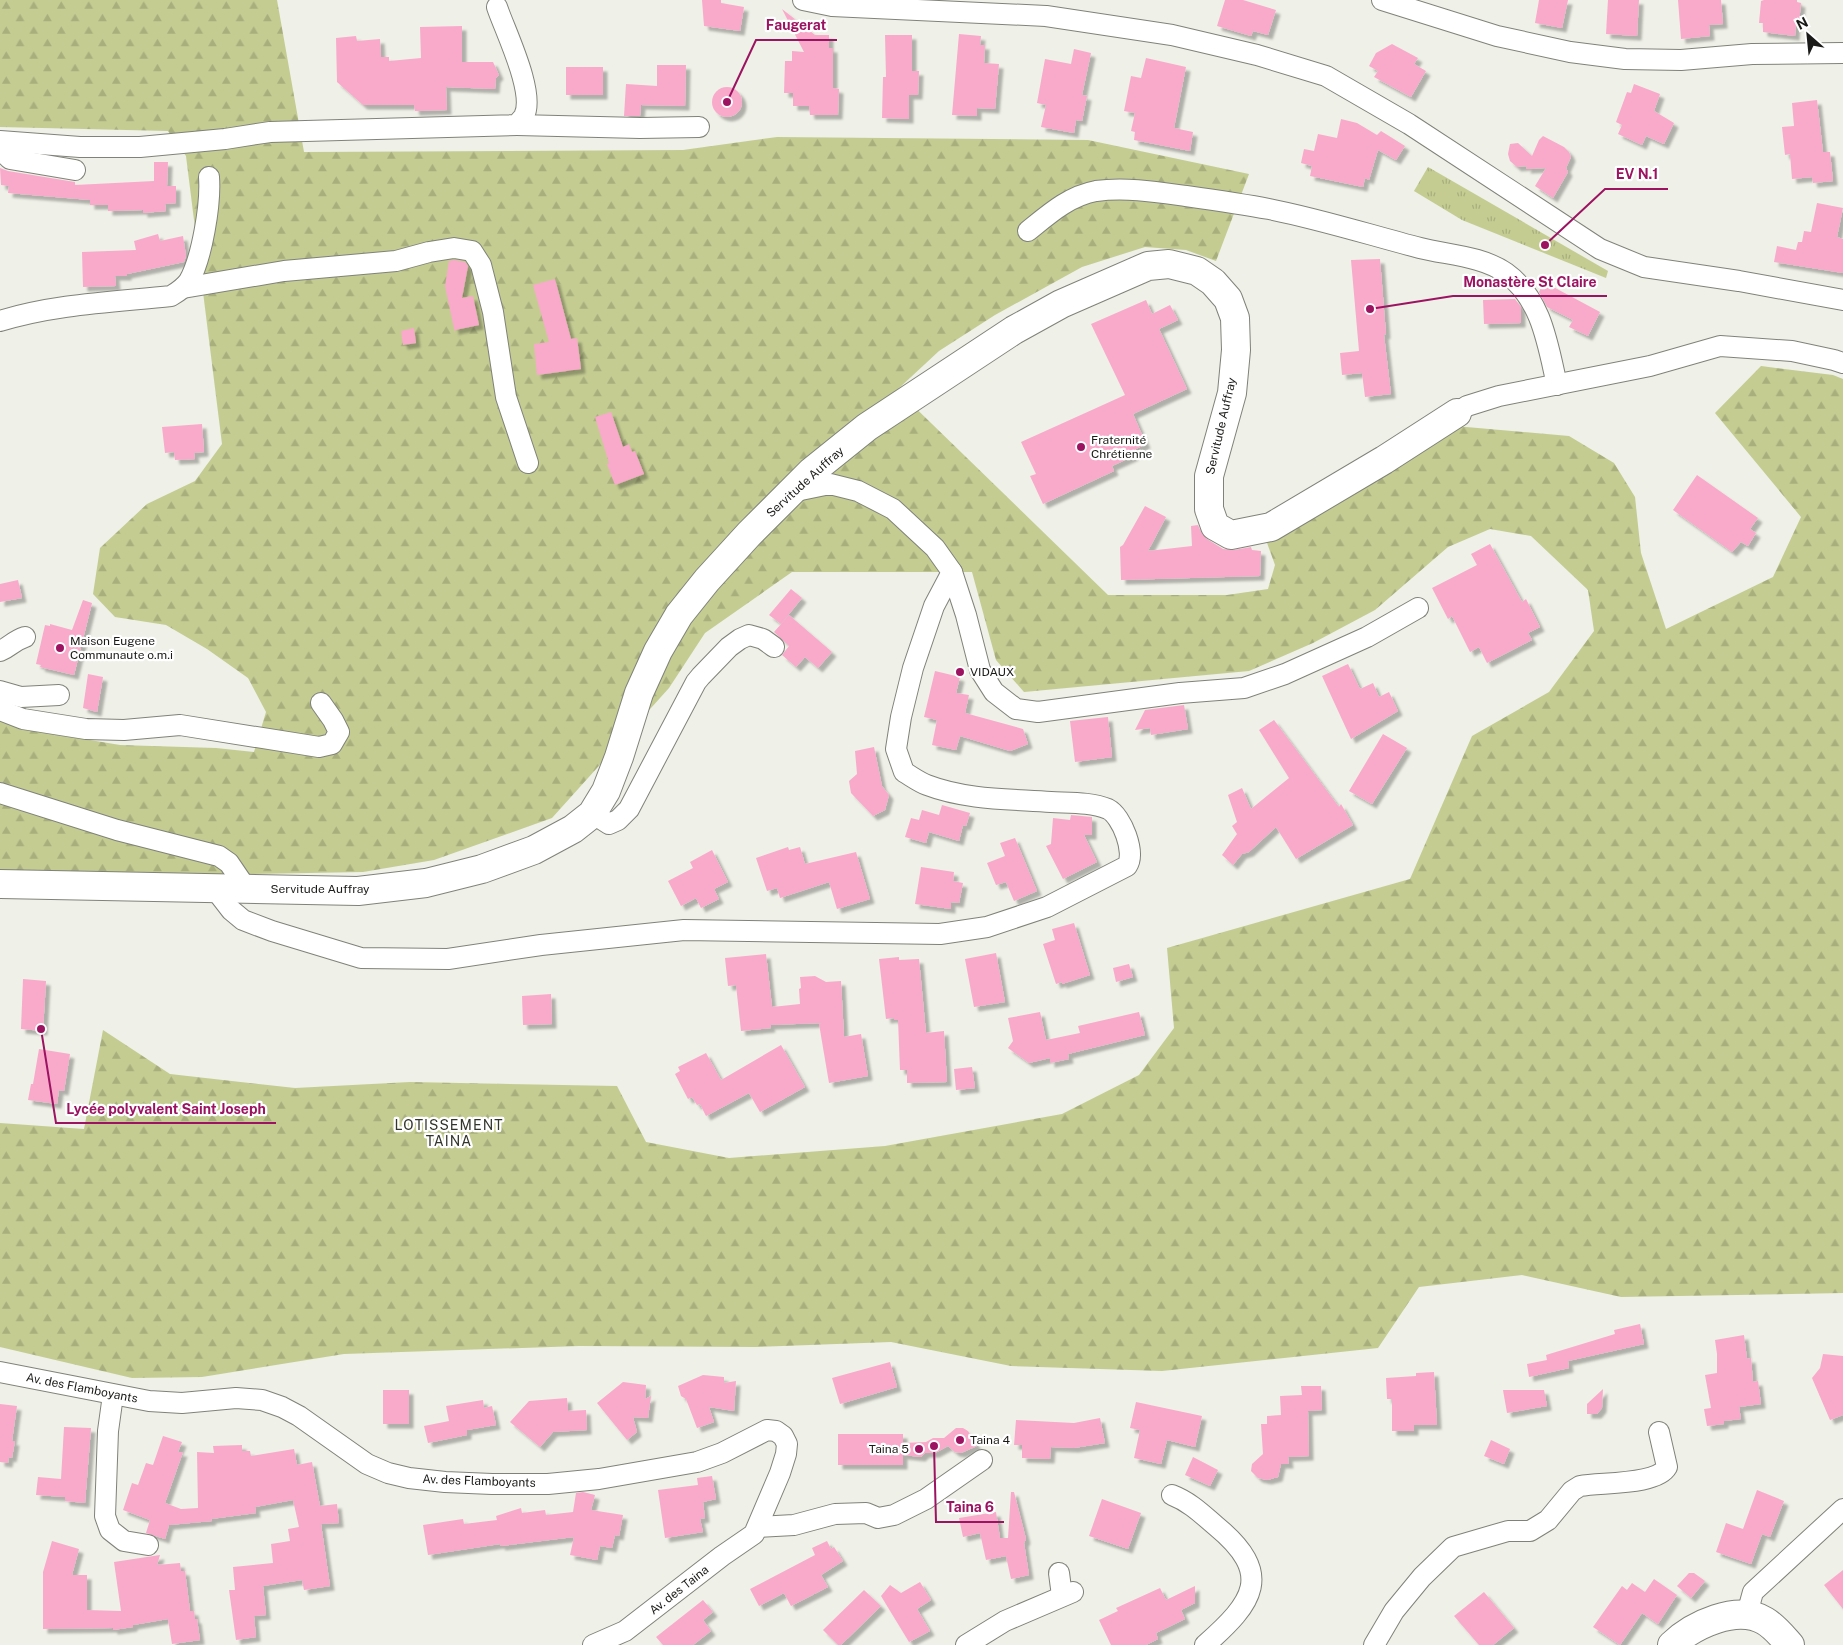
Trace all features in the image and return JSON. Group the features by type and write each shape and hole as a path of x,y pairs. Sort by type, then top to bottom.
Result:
{"street":[{"path":"803,0 832,6 1046,16 1164,33 1257,55 1326,76 1409,124 1600,248 1644,267 1739,280 1843,300"},
{"path":"1382,0 1497,36 1570,52 1625,59 1681,60 1752,54 1843,53"},
{"path":"497,7 520,67 527,96 525,114 517,125"},
{"path":"0,140 80,147 140,147 225,139 270,132 517,125 640,128 699,126"},
{"path":"0,150 10,159 75,170"},
{"path":"184,288 189,280 201,247 210,195 209,177"},
{"path":"1028,231 1059,206 1080,194 1121,189 1213,200 1270,210 1486,263 1513,279 1528,297 1540,317 1557,384"},
{"path":"0,321 70,306 171,296 184,288 284,271 396,261 429,252 454,248 472,251 481,265 493,312 506,397 528,463"},
{"name":"Servitude Auffray","path":"0,884 358,891 426,883 482,869 534,850 573,829 592,813 606,791 639,693 658,651 679,615 707,580 749,534 811,472 867,427 1014,330 1061,304 1148,266 1169,264 1197,271 1213,282 1228,300 1235,318 1236,350 1232,393 1208,476 1209,509 1215,526 1231,535 1271,527 1384,460 1457,413"},
{"path":"1457,413 1467,406 1499,396 1650,366 1720,346 1792,351 1843,363"},
{"path":"791,492 830,484 858,491 893,510 935,548 952,572 980,670 994,692 1016,709 1038,712 1180,693 1244,688 1285,674 1366,637 1418,608"},
{"path":"214,888 231,910 250,924 361,958 400,959 448,959 540,945 692,929 940,934 987,927 1047,907 1127,866 1131,860 1130,847 1116,815 1110,810 1090,804 978,797 926,785 904,772 896,749 901,717 913,668 934,606 952,572"},
{"path":"592,813 608,824 618,820 629,809 696,682 729,648 740,639 749,635 763,639 774,647"},
{"path":"0,651 5,649 14,640 25,637"},
{"path":"0,690 21,697 59,695"},
{"path":"0,710 23,719 86,729 124,730 180,725 319,747 332,744 339,732 334,720 321,702"},
{"path":"0,793 117,830 219,856 230,864 246,888"},
{"name":"Av. des Flamboyants","path":"0,1372 149,1400 177,1402 205,1402 236,1398 262,1400 282,1407 299,1416 366,1464 385,1472 409,1478 464,1483 548,1484 599,1479 680,1467 722,1453 765,1430 776,1431 784,1438 787,1444 787,1451 758,1527"},
{"path":"113,1394 108,1431 105,1516 110,1530 124,1540 148,1545"},
{"path":"1374,1645 1394,1610 1422,1577 1453,1547 1508,1531 1530,1531 1548,1520 1572,1490 1580,1486 1650,1479 1664,1473 1668,1467 1660,1432"},
{"path":"758,1527 794,1525 835,1514 866,1513 878,1518 894,1515 926,1499 982,1460"},
{"path":"1172,1495 1186,1501 1222,1531 1236,1545 1251,1567 1252,1584 1244,1604 1227,1626 1205,1645"},
{"path":"1747,1614 1753,1592 1843,1509"},
{"name":"Av. des Taina","path":"593,1645 625,1631 722,1556 750,1537 758,1527"},
{"path":"966,1645 1005,1621 1067,1594 1059,1573"},
{"path":"1672,1645 1706,1622 1747,1614 1763,1620 1778,1631 1790,1645"}],"green space":[{"path":"0,0 277,0 304,152 683,150 777,137 1088,140 1249,174 1216,261 1186,250 1145,247 1082,267 995,315 939,351 897,390 1108,595 1227,595 1268,589 1275,565 1266,540 1455,426 1569,436 1614,463 1635,497 1641,553 1666,629 1773,577 1801,517 1715,413 1761,366 1833,375 1843,379 1843,1293 1621,1297 1522,1275 1419,1287 1378,1348 1162,1371 1011,1366 891,1342 756,1347 579,1346 344,1354 202,1377 132,1378 0,1347 0,1123 84,1129 103,1030 170,1074 295,1088 410,1082 617,1086 646,1142 729,1158 885,1146 1062,1114 1139,1075 1174,1028 1167,948 1410,879 1472,736 1549,692 1594,631 1588,590 1531,536 1490,529 1448,547 1375,610 1313,643 1249,671 1024,692 996,660 972,572 792,572 705,633 669,688 552,818 434,860 363,872 204,875 0,871 0,718 18,728 120,745 216,748 254,752 266,712 248,678 207,649 166,625 115,617 93,594 100,548 147,504 195,481 222,444 186,156 168,131 0,127"},
{"path":"1428,167 1608,271 1606,278 1462,220 1414,191"}],"building":[{"path":"702,0 721,0 721,3 744,7 740,31 704,26"},
{"path":"1225,0 1243,0 1276,10 1268,35 1253,31 1251,36 1217,26"},
{"path":"1539,0 1568,0 1562,28 1535,23"},
{"path":"1608,0 1639,0 1637,36 1606,34"},
{"path":"1678,0 1721,0 1723,24 1709,25 1710,36 1681,39"},
{"path":"1797,0 1797,2 1801,3 1799,23 1796,23 1795,36 1763,32 1763,23 1759,23 1761,1"},
{"path":"782,9 815,35 829,35 829,48 833,48 833,88 839,89 838,115 810,115 809,106 793,106 793,93 784,93 785,61 792,61 792,51 804,52"},
{"path":"462,26 462,62 493,62 499,75 496,78 495,89 446,87 447,110 415,111 414,105 363,105 337,82 336,38 356,36 357,41 380,39 381,57 389,57 389,61 421,58 420,27"},
{"path":"959,34 981,36 980,45 985,45 984,63 999,64 995,109 977,108 977,116 952,115"},
{"path":"885,35 912,35 912,71 919,71 918,95 909,95 909,119 882,118 883,77 886,77"},
{"path":"1392,44 1418,58 1414,64 1426,71 1411,97 1374,77 1378,71 1369,66 1376,53"},
{"path":"1074,49 1091,53 1082,95 1087,96 1082,121 1076,120 1074,133 1041,127 1046,105 1037,103 1045,59 1071,64"},
{"path":"1146,58 1186,67 1174,128 1193,132 1190,151 1134,140 1135,132 1131,131 1135,113 1124,111 1131,76 1141,78"},
{"path":"657,65 686,65 685,106 641,105 640,116 624,116 626,84 657,86"},
{"path":"566,67 603,67 603,95 566,95"},
{"path":"1634,84 1660,94 1654,111 1674,123 1664,144 1646,136 1642,145 1618,134 1622,125 1616,122 1627,92 1631,93"},
{"path":"727,87 733,88 741,96 741,108 733,116 727,117 721,116 713,108 712,102 713,96 721,88"},
{"path":"1817,100 1823,152 1830,152 1833,181 1813,183 1812,177 1792,179 1790,154 1785,155 1782,127 1794,126 1792,103"},
{"path":"1341,119 1357,123 1377,135 1381,131 1405,146 1396,160 1378,150 1369,180 1365,178 1363,187 1310,176 1312,166 1301,163 1304,149 1314,151 1318,134 1337,138"},
{"path":"1543,136 1564,147 1571,157 1566,168 1568,172 1553,198 1535,186 1546,168 1526,169 1527,166 1517,167 1510,161 1508,154 1510,144 1518,143 1532,156 1539,140"},
{"path":"154,162 168,162 167,186 176,186 176,203 165,204 166,211 143,213 143,210 108,211 108,205 90,205 90,200 8,193 9,186 1,185 0,168 75,182 75,185 154,181"},
{"path":"1817,203 1843,208 1837,237 1843,239 1843,273 1774,262 1777,246 1796,250 1798,242 1802,242 1804,231 1811,232"},
{"path":"158,234 160,241 183,236 186,256 184,262 127,274 127,276 115,276 116,286 83,287 82,252 136,250 134,241"},
{"path":"1380,259 1386,334 1384,335 1391,394 1365,397 1362,373 1342,375 1340,353 1359,351 1351,260"},
{"path":"449,261 465,262 468,266 462,298 473,296 479,325 455,330 455,333 445,286"},
{"path":"555,279 571,339 577,338 581,369 537,375 534,344 549,342 533,285"},
{"path":"1544,282 1600,312 1588,336 1569,327 1573,320 1547,307 1539,292"},
{"path":"1515,299 1521,307 1521,323 1484,324 1483,300"},
{"path":"1146,300 1152,314 1170,305 1178,320 1159,329 1187,389 1133,414 1146,444 1132,451 1134,456 1112,466 1114,471 1043,504 1030,476 1036,474 1021,442 1125,395 1091,324"},
{"path":"414,328 416,343 403,345 401,331"},
{"path":"611,412 623,447 629,444 632,452 635,451 644,474 615,485 607,464 609,463 595,417"},
{"path":"202,424 204,452 194,453 195,459 175,460 174,452 165,453 162,427"},
{"path":"1697,475 1758,518 1750,529 1756,533 1748,546 1741,542 1732,552 1673,510"},
{"path":"1145,506 1166,517 1148,551 1192,546 1191,526 1198,525 1207,539 1223,549 1234,550 1251,547 1252,550 1261,551 1260,576 1121,580 1120,547 1123,545"},
{"path":"1490,544 1522,602 1526,599 1540,627 1528,633 1532,640 1487,663 1479,647 1470,652 1452,616 1448,619 1432,588 1477,565 1471,554"},
{"path":"18,580 22,598 0,602 0,584"},
{"path":"791,589 802,598 781,624 769,615"},
{"name":"Maison Eugene Communaute o.m.i","path":"83,600 92,603 74,675 40,667 41,665 36,664 45,625 50,626 50,624 72,630"},
{"path":"789,615 832,652 818,668 805,657 796,667 782,655 789,646 774,632"},
{"path":"1348,664 1360,689 1373,683 1379,697 1389,692 1398,711 1351,739 1322,676"},
{"path":"935,671 960,677 956,693 969,695 965,713 1023,729 1028,744 1010,751 960,736 956,750 932,745 937,720 924,717"},
{"name":"Maison Eugene Communaute o.m.i","path":"88,674 103,677 97,712 83,708"},
{"path":"1184,705 1188,729 1151,735 1150,728 1135,730 1145,710"},
{"path":"1108,717 1112,757 1075,762 1070,721"},
{"path":"1274,720 1339,807 1341,804 1353,825 1296,859 1276,827 1249,852 1242,854 1233,865 1222,855 1237,834 1232,826 1237,822 1228,795 1242,788 1251,809 1289,778 1259,730"},
{"path":"1383,734 1407,748 1372,804 1349,791"},
{"path":"874,747 882,786 889,795 885,810 873,816 851,793 849,781 857,774 855,751"},
{"path":"942,805 970,813 966,826 963,825 959,841 929,832 926,843 905,837 911,818 919,820 922,810 939,815"},
{"path":"1071,815 1092,817 1092,835 1084,835 1097,862 1063,879 1046,846 1051,844 1053,818 1070,820"},
{"path":"1015,838 1037,891 1014,901 1006,882 996,885 987,863 1005,856 1000,843"},
{"path":"788,847 789,850 800,847 805,864 856,852 870,899 837,909 829,882 780,898 777,888 767,891 756,858"},
{"path":"712,850 728,882 714,889 719,899 701,908 696,898 681,906 668,881 693,868 690,862"},
{"path":"921,867 954,872 953,881 963,883 959,903 951,902 951,909 915,904"},
{"path":"1074,923 1090,975 1062,984 1062,982 1056,984 1043,944 1055,940 1052,929"},
{"path":"996,953 1005,1002 974,1007 965,959"},
{"path":"766,954 772,1007 800,1004 800,977 815,976 826,982 841,981 844,1037 861,1034 868,1076 829,1083 819,1024 822,1023 770,1025 771,1028 741,1031 736,985 728,986 725,958"},
{"path":"899,957 899,960 919,959 926,1033 944,1031 947,1082 907,1083 907,1070 900,1070 898,1020 894,1020 894,1018 886,1019 879,959"},
{"path":"1129,964 1133,977 1116,982 1113,968"},
{"path":"23,979 46,981 43,1031 21,1029"},
{"path":"551,994 552,1024 523,1025 522,996"},
{"path":"1040,1012 1046,1040 1080,1033 1078,1026 1139,1012 1145,1035 1068,1054 1069,1059 1050,1063 1050,1058 1029,1063 1008,1048 1013,1041 1008,1018"},
{"path":"781,1045 805,1087 760,1112 749,1093 706,1116 700,1104 697,1105 692,1097 688,1099 675,1074 680,1071 678,1067 706,1053 721,1080"},
{"path":"39,1049 70,1054 64,1091 59,1090 57,1104 28,1100 31,1084 33,1084"},
{"path":"972,1067 975,1088 956,1090 954,1069"},
{"path":"1640,1324 1644,1344 1568,1361 1569,1368 1529,1377 1527,1364 1547,1360 1546,1355 1615,1334 1614,1330"},
{"path":"1744,1335 1747,1359 1751,1358 1753,1382 1758,1381 1761,1404 1739,1407 1741,1419 1707,1426 1704,1409 1711,1408 1705,1375 1717,1373 1715,1340"},
{"path":"1823,1354 1843,1356 1843,1415 1830,1420 1812,1378 1820,1368"},
{"path":"890,1362 897,1387 840,1404 832,1378"},
{"path":"1434,1372 1437,1425 1414,1425 1414,1431 1392,1431 1392,1399 1387,1399 1386,1378 1416,1376 1416,1373"},
{"path":"703,1375 724,1377 724,1383 736,1381 734,1411 709,1407 714,1422 697,1428 686,1399 681,1396 678,1386"},
{"path":"623,1382 646,1385 645,1399 651,1396 648,1418 633,1417 637,1432 627,1440 597,1403"},
{"path":"1301,1386 1321,1386 1322,1410 1308,1411 1309,1456 1288,1457 1289,1464 1281,1464 1278,1477 1267,1480 1258,1478 1251,1471 1252,1464 1263,1454 1261,1424 1267,1424 1267,1416 1281,1415 1280,1396 1302,1395"},
{"path":"1603,1389 1602,1408 1597,1414 1587,1414 1587,1404"},
{"path":"383,1390 409,1390 409,1424 383,1424"},
{"path":"1503,1390 1544,1390 1547,1406 1507,1413"},
{"path":"567,1398 568,1411 586,1410 587,1430 553,1432 540,1447 510,1422 529,1401"},
{"path":"483,1400 484,1408 492,1406 496,1425 467,1430 467,1435 428,1443 424,1426 449,1421 446,1406"},
{"path":"1136,1402 1202,1416 1195,1447 1167,1440 1161,1464 1134,1458 1140,1430 1130,1428"},
{"path":"0,1404 17,1406 12,1441 15,1441 12,1458 9,1457 8,1463 0,1462"},
{"path":"1100,1418 1105,1443 1074,1448 1051,1447 1050,1459 1022,1458 1022,1445 1014,1445 1016,1420 1074,1423"},
{"path":"64,1427 91,1428 85,1503 65,1501 65,1497 36,1495 38,1477 61,1479"},
{"path":"956,1428 963,1428 968,1431 977,1446 961,1453 955,1452 948,1446 935,1453 925,1453 921,1457 903,1455 903,1465 838,1465 838,1434 903,1434 903,1443 926,1442 933,1438 944,1438"},
{"path":"163,1436 182,1442 178,1452 183,1452 165,1503 181,1509 198,1508 197,1452 214,1453 213,1446 242,1445 242,1451 250,1451 251,1456 294,1449 297,1465 312,1462 320,1506 337,1504 339,1523 321,1524 330,1586 304,1590 302,1580 263,1586 266,1615 254,1616 256,1637 236,1640 229,1590 235,1590 233,1567 273,1563 271,1544 290,1541 288,1529 299,1527 293,1500 255,1507 256,1513 211,1519 212,1521 169,1525 165,1539 146,1533 150,1520 123,1510 132,1483 138,1485 146,1463 153,1465"},
{"path":"1491,1440 1510,1449 1504,1464 1484,1456"},
{"path":"1193,1457 1218,1470 1210,1486 1185,1475"},
{"path":"712,1476 716,1499 703,1502 705,1518 700,1519 703,1532 665,1538 658,1490 698,1485 697,1478"},
{"path":"1757,1490 1784,1501 1770,1537 1762,1534 1751,1564 1716,1552 1726,1523 1743,1529"},
{"path":"583,1492 595,1495 591,1510 623,1515 619,1536 615,1535 612,1548 600,1546 597,1560 570,1555 574,1537 501,1546 500,1544 428,1555 423,1525 463,1519 464,1524 497,1520 496,1516 521,1508 522,1513 545,1510 546,1515 573,1512 576,1493"},
{"path":"1011,1492 1014,1492 1026,1539 1024,1543 1029,1575 1011,1579 1006,1556 986,1560 980,1533 963,1537 959,1518 996,1512 1000,1538 1008,1538"},
{"path":"1102,1499 1141,1513 1128,1549 1089,1536"},
{"path":"52,1541 79,1549 72,1575 87,1575 87,1610 121,1611 114,1562 160,1555 157,1565 180,1563 181,1571 185,1571 190,1611 194,1611 195,1619 197,1619 200,1640 172,1644 168,1619 113,1630 113,1628 43,1629 43,1572"},
{"path":"827,1541 831,1549 834,1547 843,1561 821,1575 828,1587 791,1606 784,1593 759,1606 750,1589 815,1555 812,1548"},
{"path":"1843,1570 1843,1609 1824,1585"},
{"path":"1689,1573 1694,1573 1705,1581 1691,1598 1677,1586"},
{"path":"1654,1579 1677,1595 1658,1624 1642,1613 1620,1645 1593,1627 1622,1586 1627,1590 1632,1583 1645,1592"},
{"path":"920,1582 931,1600 917,1609 930,1631 909,1642 881,1596 890,1585 901,1593"},
{"path":"1195,1586 1195,1603 1181,1610 1185,1619 1156,1633 1158,1639 1146,1645 1111,1645 1099,1620 1118,1611 1116,1608 1160,1588 1166,1600"},
{"path":"864,1590 881,1606 841,1645 838,1645 823,1630"},
{"path":"1484,1592 1514,1628 1493,1645 1479,1645 1454,1616"},
{"path":"703,1600 713,1612 703,1620 711,1631 693,1645 663,1645 656,1637"}],"place":[{"name":"Faugerat","path":"727,102"},
{"name":"EV N.1","path":"1545,245"},
{"name":"Monastère St Claire","path":"1370,309"},
{"name":"Fraternité Chrétienne","path":"1081,447"},
{"name":"Maison Eugene Communaute o.m.i","path":"60,648"},
{"name":"VIDAUX","path":"960,672"},
{"name":"Lycée polyvalent Saint Joseph","path":"41,1029"},
{"name":"Taina 4","path":"960,1440"},
{"name":"Taina 6","path":"934,1446"},
{"name":"Taina 5","path":"919,1449"}],"district":[{"name":"LOTISSEMENT TAINA","path":"449,1134"}]}
